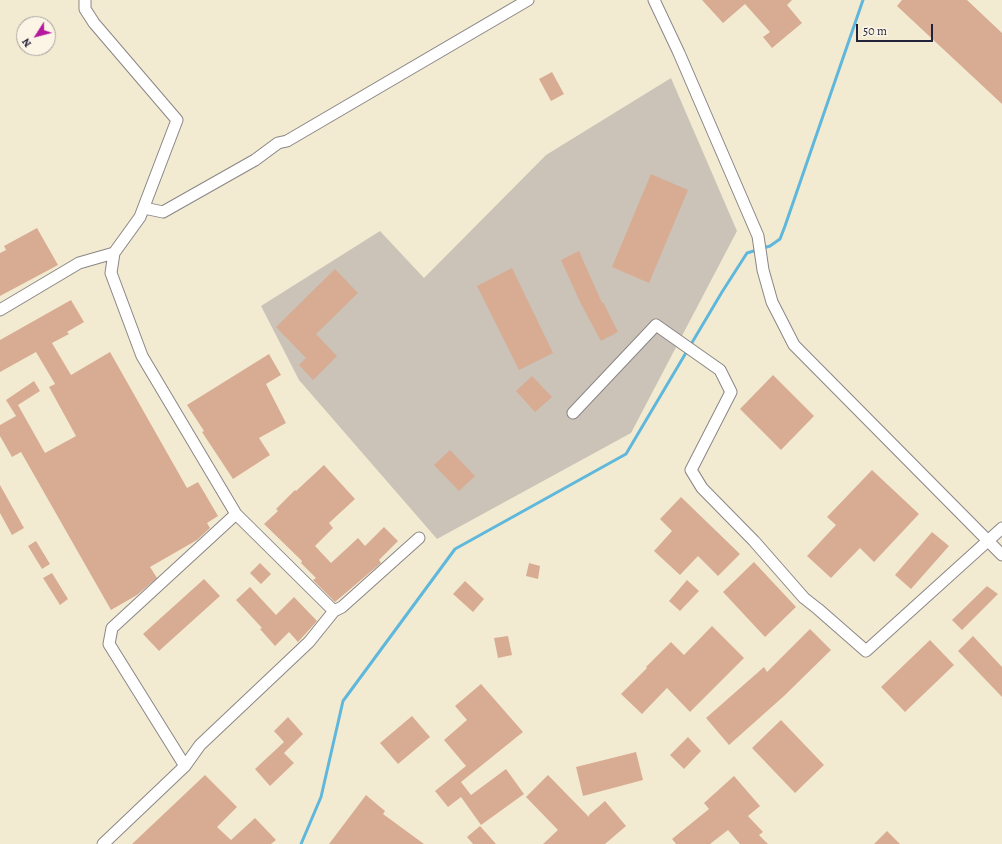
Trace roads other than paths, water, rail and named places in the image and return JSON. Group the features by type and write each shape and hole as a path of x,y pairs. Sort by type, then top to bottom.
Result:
{"street":[{"path":"85,0 85,9 94,23 177,120 140,217 114,253 111,273 142,356 236,514 334,611"},
{"path":"144,208 163,212 255,160 278,143 287,141 528,0"},
{"path":"654,0 679,53 758,236 763,270 772,302 794,345 1002,555"},
{"path":"0,310 79,263 114,253"},
{"path":"573,413 656,326 720,370 731,392 691,470 702,488 754,541 804,598 818,608 866,651 1002,528"},
{"path":"185,766 109,644 112,628 236,514"},
{"path":"103,844 185,766 200,745 310,642 334,611 342,607 419,538"}],"waterway":[{"path":"763,248 770,246 780,239 863,0"},
{"path":"301,844 321,797 343,701 455,549 626,454 722,292 747,253 757,250"}]}
